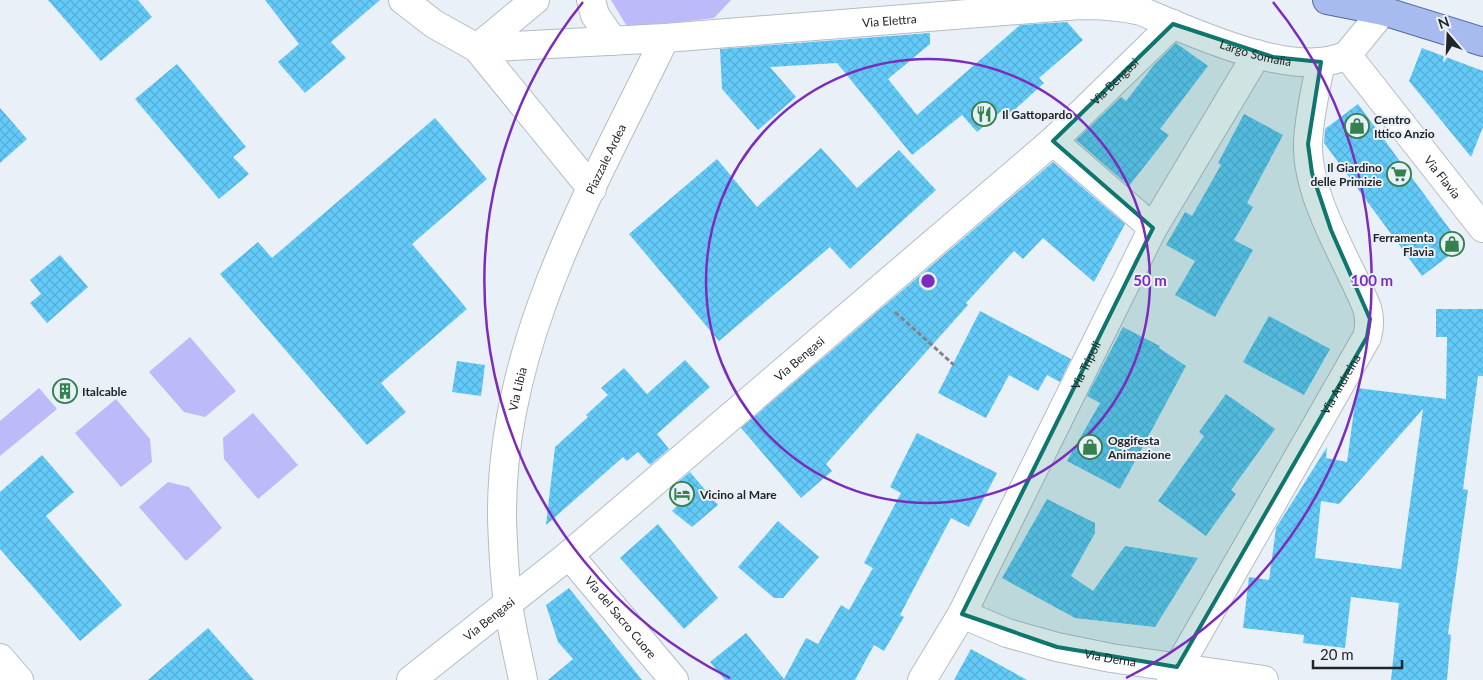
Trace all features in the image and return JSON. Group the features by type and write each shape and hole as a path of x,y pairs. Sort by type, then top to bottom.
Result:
{"main road":[{"path":"1327,0 1383,11 1483,42"}],"street":[{"path":"403,0 434,24 477,48 665,38"},
{"path":"477,48 535,0"},
{"path":"591,0 596,15 613,40"},
{"name":"Via Elettra","path":"665,38 1080,5 1113,6"},
{"name":"Largo Somalia","path":"1113,6 1141,11 1257,54 1288,60 1321,62 1347,55"},
{"path":"1347,55 1383,11"},
{"name":"Via Bengasi","path":"412,680 569,555 1053,141 1174,24"},
{"name":"Piazzale Ardea","path":"477,48 592,189 665,38"},
{"name":"Via Tripoli","path":"922,680 962,614 1153,228 1257,54"},
{"name":"Via Flavia","path":"1347,55 1483,228"},
{"name":"Via Andreina","path":"1174,674 1367,336 1369,328 1370,319 1367,308 1331,230 1319,200 1312,173 1308,144 1321,62"},
{"path":"1053,141 1153,228"},
{"name":"Via Libia","path":"523,680 508,602 503,538 503,495 507,446 515,394 525,354 543,298 562,252 592,189"},
{"name":"Via del Sacro Cuore","path":"569,555 674,680"},
{"name":"Via Derna","path":"962,614 1006,633 1174,674 1264,680"},
{"path":"0,658 19,680"}],"path":[{"path":"875,293 954,365"}],"highlighted area":[{"path":"1173,24 1273,57 1321,62 1308,144 1312,173 1331,230 1370,319 1367,337 1177,667 1057,647 962,614 1153,228 1053,141"}],"shaded area":[{"path":"611,0 731,0 714,18 628,28"},
{"path":"190,337 236,391 205,417 184,412 149,372"},
{"path":"39,388 57,409 0,456 0,421"},
{"path":"116,399 150,439 152,462 121,487 75,433"},
{"path":"253,413 298,465 258,499 224,459 223,438"},
{"path":"168,482 189,487 222,528 186,561 139,507"}],"building":[{"path":"48,0 138,0 152,17 101,61"},
{"path":"265,0 380,0 331,42 346,58 305,93 278,62 299,44"},
{"path":"1067,22 1083,40 1039,78 1044,83 1010,114 1005,108 977,132 962,115 912,155 837,63 770,67 796,97 758,130 722,89 720,49 930,33 930,44 888,79 917,115 1020,25"},
{"path":"1176,43 1208,66 1160,129 1169,135 1129,186 1076,140 1121,97 1126,101 1154,65"},
{"path":"1422,48 1483,71 1483,127 1471,157 1409,81"},
{"path":"177,64 246,147 233,157 249,174 219,199 135,99"},
{"path":"1358,104 1462,246 1422,276 1324,143 1325,129"},
{"path":"0,108 27,139 0,163"},
{"path":"1244,114 1283,135 1247,203 1253,207 1234,240 1253,250 1215,317 1175,295 1195,261 1166,245 1185,212 1192,216 1221,165 1218,163"},
{"path":"435,118 487,179 412,244 467,309 381,383 406,412 367,445 220,274 258,242 272,258"},
{"path":"821,148 857,188 899,150 936,190 850,269 830,247 719,341 629,234 717,159 757,207"},
{"path":"1053,162 1125,224 1094,282 1043,238 1023,259 1014,251 966,303 968,305 826,464 832,471 801,498 741,428"},
{"path":"60,255 88,287 47,323 30,303 41,294 30,280"},
{"path":"1436,309 1483,309 1483,376 1478,376 1463,489 1468,490 1448,634 1451,635 1447,680 1391,680 1399,603 1351,597 1345,648 1303,643 1304,635 1243,628 1249,577 1269,580 1276,528 1327,447 1326,458 1347,462 1357,388 1446,399 1447,337 1436,337","holes":["1423,409 1401,569 1315,558 1321,501 1339,504"]},
{"path":"980,311 1071,359 1060,382 1047,375 1038,391 1009,375 986,418 938,393"},
{"path":"1269,316 1330,349 1304,395 1243,362"},
{"path":"1123,327 1160,346 1159,348 1186,366 1120,489 1067,461 1100,403 1087,396"},
{"path":"685,360 710,387 657,434 669,449 650,465 638,452 627,461 623,457 546,525 555,447 588,417 586,415 608,395 601,388 624,368 647,394"},
{"path":"457,361 485,365 481,396 452,392"},
{"path":"1226,394 1275,429 1231,490 1236,494 1206,536 1158,501 1204,436 1199,432"},
{"path":"917,433 997,473 969,527 951,518 900,615 904,617 884,651 874,645 855,680 725,680 710,662 746,633 784,679 806,638 818,644 841,605 849,610 873,568 864,563 901,493 890,487"},
{"path":"42,455 74,492 46,516 122,605 80,641 0,549 0,492"},
{"path":"690,472 718,505 692,527 672,511 681,502 670,489"},
{"path":"1047,499 1095,523 1095,533 1071,576 1093,591 1125,546 1198,558 1155,627 1075,618 1002,578"},
{"path":"778,521 819,557 783,598 774,598 738,567"},
{"path":"658,524 718,598 684,629 620,558"},
{"path":"569,588 642,680 548,680 573,659 558,642 546,605"},
{"path":"208,628 254,680 148,680"},
{"path":"971,649 1027,680 954,680"}],"place":[{"name":"Il Gattopardo","path":"984,114"},
{"name":"Centro Ittico Anzio","path":"1357,126"},
{"name":"Il Giardino delle Primizie","path":"1399,174"},
{"name":"Ferramenta Flavia","path":"1452,244"},
{"name":"Italcable","path":"65,391"},
{"name":"Oggifesta Animazione","path":"1090,447"},
{"name":"Vicino al Mare","path":"682,494"}]}
